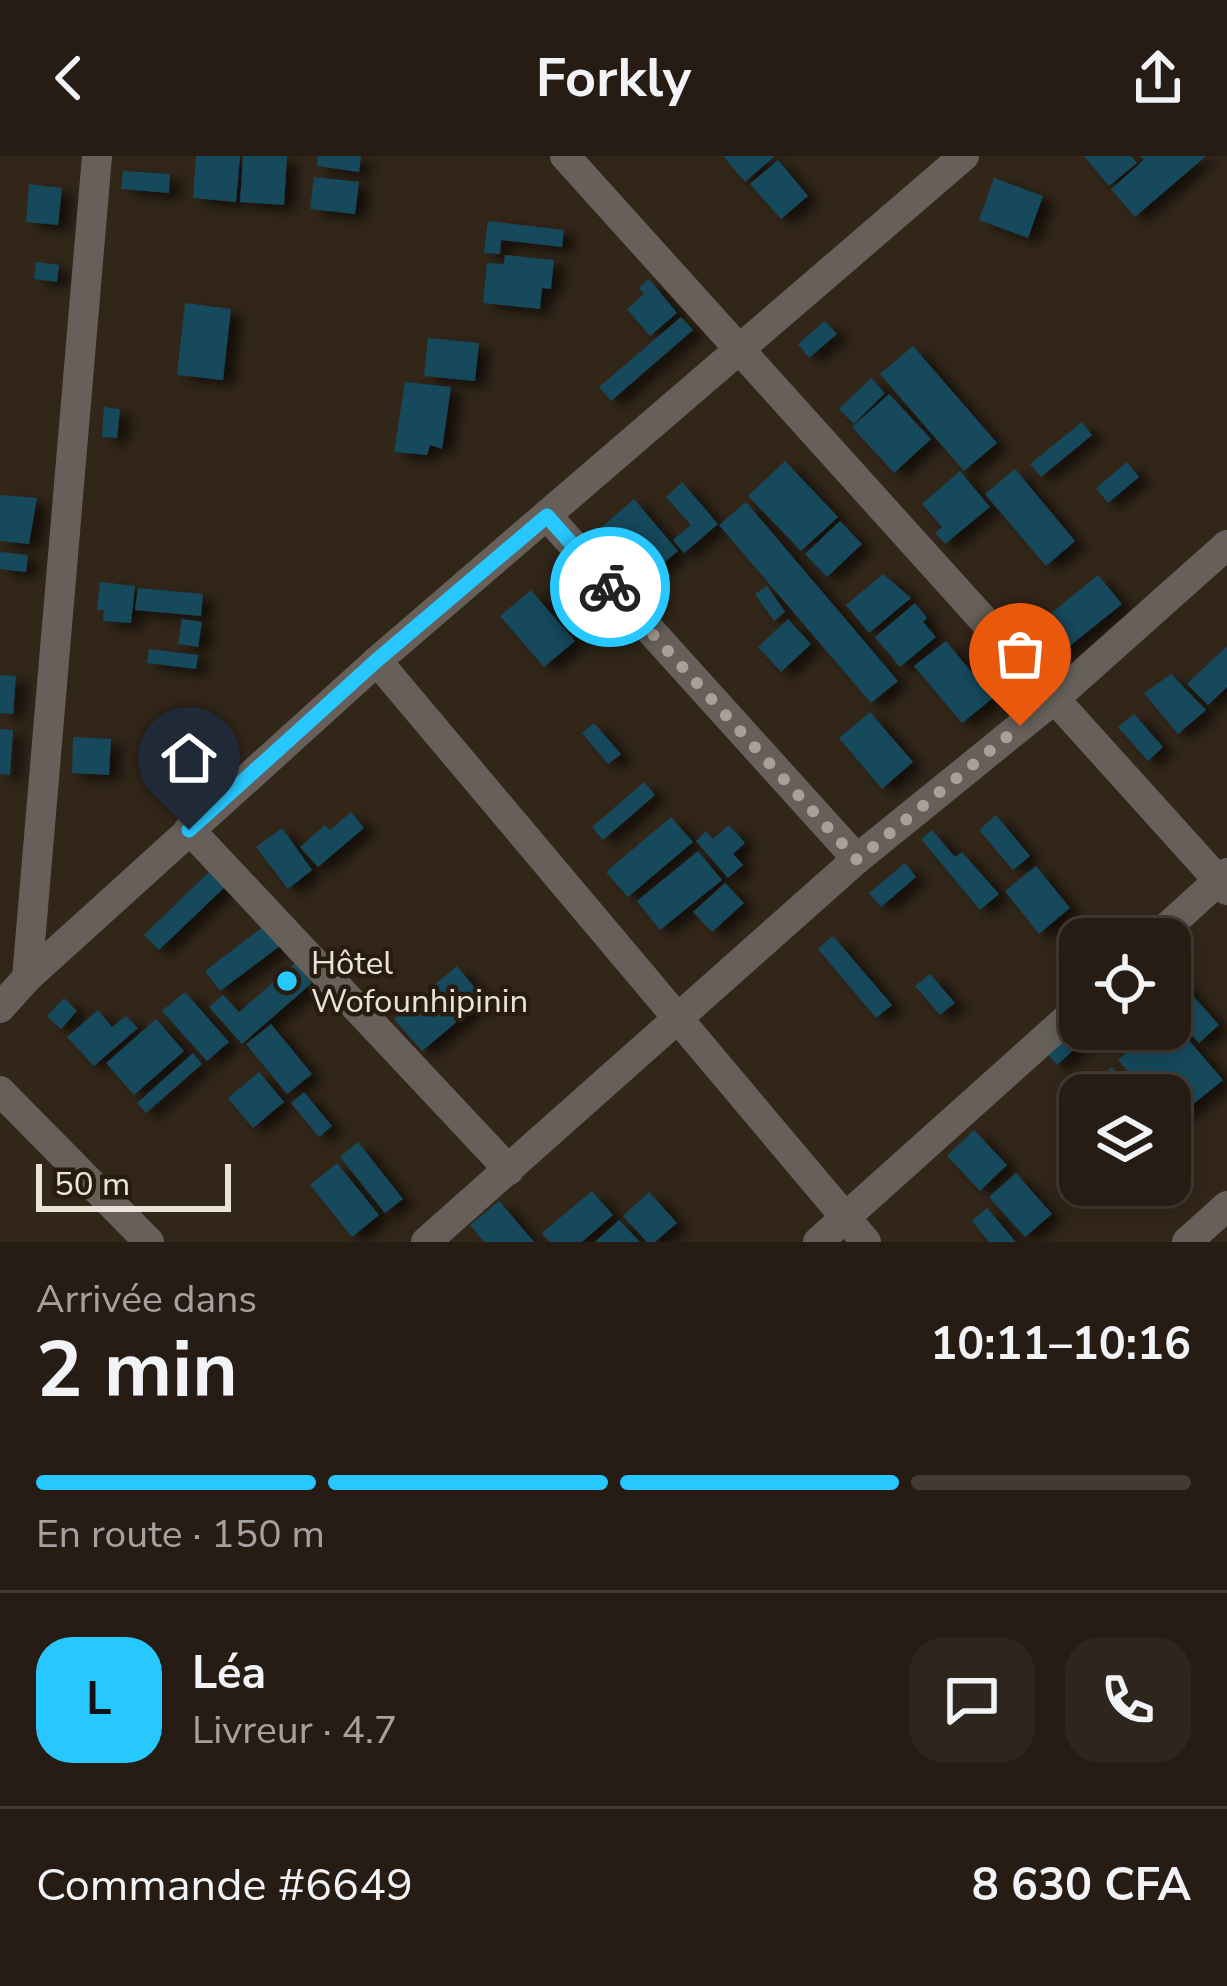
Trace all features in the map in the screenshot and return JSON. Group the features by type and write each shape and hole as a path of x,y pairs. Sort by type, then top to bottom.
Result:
{"street":[{"path":"27,978 97,156"},
{"path":"565,156 1053,700 1224,881 1179,918"},
{"path":"0,1008 27,978 376,661 964,156"},
{"path":"547,516 857,860"},
{"path":"426,1242 857,860 1053,700 1227,545"},
{"path":"376,661 856,1231"},
{"path":"189,830 508,1170"},
{"path":"818,1242 856,1231 1059,1027"},
{"path":"0,1090 149,1242"},
{"path":"1187,1242 1227,1206"}],"building":[{"path":"196,156 240,156 236,202 193,198"},
{"path":"243,156 287,156 284,205 240,202"},
{"path":"318,156 361,156 359,172 317,166"},
{"path":"723,156 775,156 745,182"},
{"path":"1084,156 1131,156 1137,163 1109,186"},
{"path":"1140,156 1206,156 1135,217 1111,189 1144,160"},
{"path":"778,160 808,196 781,219 750,184"},
{"path":"123,171 170,174 169,193 121,189"},
{"path":"314,177 359,182 355,214 310,209"},
{"path":"994,178 1043,196 1028,238 979,220"},
{"path":"29,184 62,188 58,225 26,222"},
{"path":"488,221 564,230 562,247 501,240 500,254 484,253"},
{"path":"505,255 554,260 551,289 542,288 540,309 483,303 487,263 504,264"},
{"path":"36,262 59,265 57,282 34,279"},
{"path":"649,279 677,313 650,336 627,309 644,294 639,288"},
{"path":"185,303 231,309 223,380 177,375"},
{"path":"681,317 693,330 611,401 599,387"},
{"path":"825,321 837,334 809,358 798,344"},
{"path":"428,338 479,343 475,381 424,376"},
{"path":"913,346 997,443 964,471 880,374"},
{"path":"871,378 885,393 854,424 839,409"},
{"path":"405,382 451,387 442,449 430,445 427,455 394,452"},
{"path":"889,394 931,439 894,473 852,427"},
{"path":"104,407 120,409 117,438 102,437"},
{"path":"1082,422 1092,435 1041,477 1030,464"},
{"path":"785,461 838,517 801,551 748,496"},
{"path":"1127,462 1139,477 1108,503 1096,488"},
{"path":"1015,469 1075,541 1046,566 985,494"},
{"path":"960,471 990,507 945,544 935,533 942,527 922,504"},
{"path":"682,482 718,524 684,553 673,540 691,525 666,497"},
{"path":"0,495 37,498 29,544 0,541"},
{"path":"634,499 678,551 643,580 599,529"},
{"path":"746,502 898,681 871,703 719,525"},
{"path":"840,521 862,544 827,577 805,554"},
{"path":"0,552 28,555 26,572 0,569"},
{"path":"883,574 911,598 869,633 846,605"},
{"path":"1098,575 1122,604 1056,657 1032,629"},
{"path":"100,582 135,586 131,623 103,621 104,610 97,610"},
{"path":"767,586 785,612 774,621 755,594"},
{"path":"138,588 203,594 201,616 135,610"},
{"path":"531,590 575,641 544,667 500,616"},
{"path":"915,603 936,637 900,667 875,637"},
{"path":"182,619 202,622 198,647 178,644"},
{"path":"788,619 811,644 781,672 758,647"},
{"path":"946,641 993,698 962,723 914,666"},
{"path":"1227,646 1227,687 1208,705 1187,684"},
{"path":"149,649 198,655 196,669 147,663"},
{"path":"1171,674 1206,710 1178,734 1144,693"},
{"path":"0,675 16,676 13,714 0,713"},
{"path":"870,712 913,762 882,789 839,738"},
{"path":"1134,714 1163,747 1148,761 1118,727"},
{"path":"594,723 621,754 608,764 582,733"},
{"path":"0,729 13,730 10,775 0,774"},
{"path":"73,737 111,739 109,775 72,773"},
{"path":"644,782 655,795 603,840 592,827"},
{"path":"351,812 364,828 318,867 300,847 325,825 330,830"},
{"path":"996,815 1030,856 1013,870 979,830"},
{"path":"671,817 693,842 628,897 606,872"},
{"path":"729,825 745,843 733,854 743,865 728,878 696,841 706,831 713,839"},
{"path":"282,828 312,870 288,889 256,847"},
{"path":"932,830 955,857 962,852 999,894 980,910 921,839"},
{"path":"698,851 722,880 660,930 637,901"},
{"path":"905,863 916,877 881,907 869,893"},
{"path":"1036,866 1070,908 1039,934 1005,891"},
{"path":"214,867 229,883 159,950 144,935"},
{"path":"725,883 744,903 712,932 693,912"},
{"path":"264,926 280,946 220,991 205,971"},
{"path":"833,936 892,1005 876,1018 818,949"},
{"path":"295,963 312,983 242,1044 209,1007 223,995 239,1012"},
{"path":"457,966 484,999 422,1051 394,1019"},
{"path":"930,974 955,1003 940,1015 915,986"},
{"path":"185,992 229,1042 207,1061 162,1011"},
{"path":"1191,994 1219,1025 1199,1043 1191,1034"},
{"path":"64,998 77,1011 61,1029 47,1016"},
{"path":"98,1010 112,1027 126,1016 138,1028 94,1066 67,1037"},
{"path":"156,1019 184,1051 134,1095 106,1063"},
{"path":"271,1024 312,1074 287,1094 246,1044"},
{"path":"1059,1037 1059,1050 1073,1050 1057,1065 1044,1050"},
{"path":"1191,1043 1223,1080 1191,1106 1191,1074 1130,1074 1118,1060 1130,1050 1191,1050"},
{"path":"193,1053 202,1064 146,1113 137,1103"},
{"path":"259,1072 284,1102 253,1128 228,1098"},
{"path":"304,1092 332,1126 319,1137 291,1103"},
{"path":"974,1130 1007,1165 980,1191 947,1156"},
{"path":"358,1142 403,1199 385,1213 340,1157"},
{"path":"337,1163 379,1215 352,1237 310,1185"},
{"path":"1016,1173 1052,1214 1025,1237 989,1197"},
{"path":"592,1191 613,1215 582,1242 550,1242 542,1233"},
{"path":"649,1192 677,1223 655,1242 647,1242 623,1216"},
{"path":"499,1201 534,1242 484,1242 470,1225"},
{"path":"987,1208 1016,1242 989,1242 972,1221"},
{"path":"619,1220 640,1242 595,1242"}],"way so far":[{"path":"610,587 857,860 1020,726"}],"place":[{"name":"Hôtel Wofounhipinin","path":"287,981"}],"route":[{"path":"189,830 376,661 547,516 610,587"}]}
